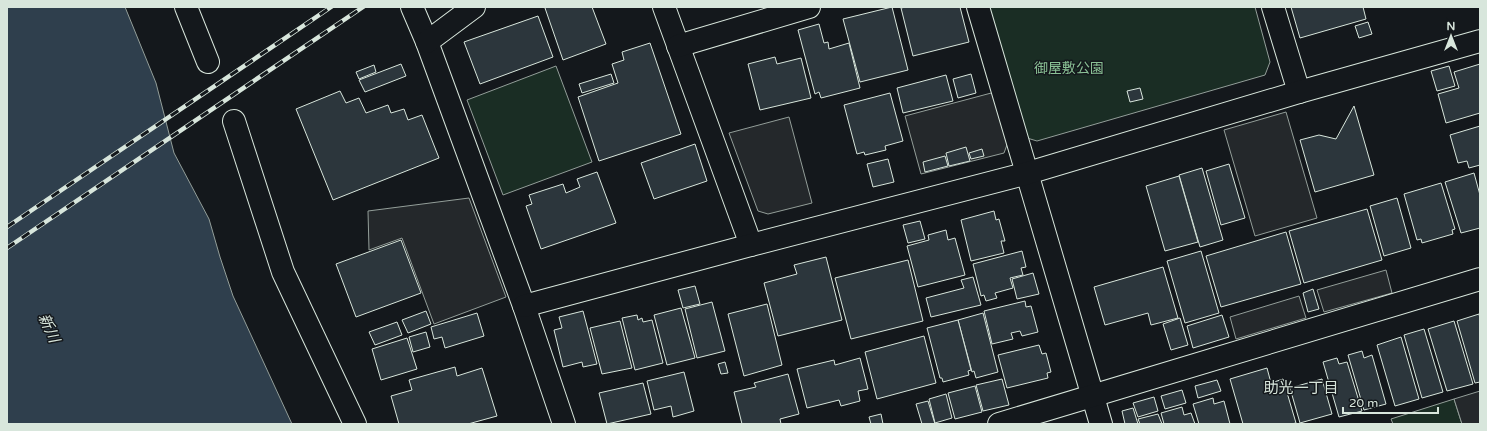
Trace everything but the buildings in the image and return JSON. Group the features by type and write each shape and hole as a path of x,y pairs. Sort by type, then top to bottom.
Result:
{"street":[{"path":"186,7 208,62"},
{"path":"412,7 427,42 524,306 564,424"},
{"path":"427,42 474,7"},
{"path":"664,7 751,244"},
{"path":"678,46 809,7"},
{"path":"978,7 1101,424"},
{"path":"1273,7 1299,92"},
{"path":"524,306 751,244 1028,173 1299,92 1480,41"},
{"path":"234,121 283,272 355,424"},
{"path":"999,424 1480,279"}],"green space":[{"name":"御屋敷公園","path":"986,7 1255,7 1270,62 1265,75 1037,141 1027,138"},
{"path":"556,66 592,162 503,195 467,100"},
{"path":"1454,399 1462,424 1393,424 1391,419"}],"shaded area":[{"path":"995,92 1008,142 1004,153 921,174 905,116"},
{"path":"1286,112 1317,218 1255,236 1224,130"},
{"path":"789,117 812,203 768,214 758,211 729,133"},
{"path":"469,198 506,297 434,324 402,238 369,250 368,211"},
{"path":"1386,270 1392,293 1324,312 1317,290"},
{"path":"1299,296 1306,318 1236,339 1230,317"},
{"path":"1480,391 1480,424 1462,424 1454,399"}],"water":[{"name":"新川","path":"7,7 125,7 156,83 174,153 209,219 233,296 292,424 7,424"}],"railway":[{"path":"7,227 331,7"},
{"path":"7,248 363,7"}],"district":[{"name":"助光一丁目","path":"1301,388"}]}
